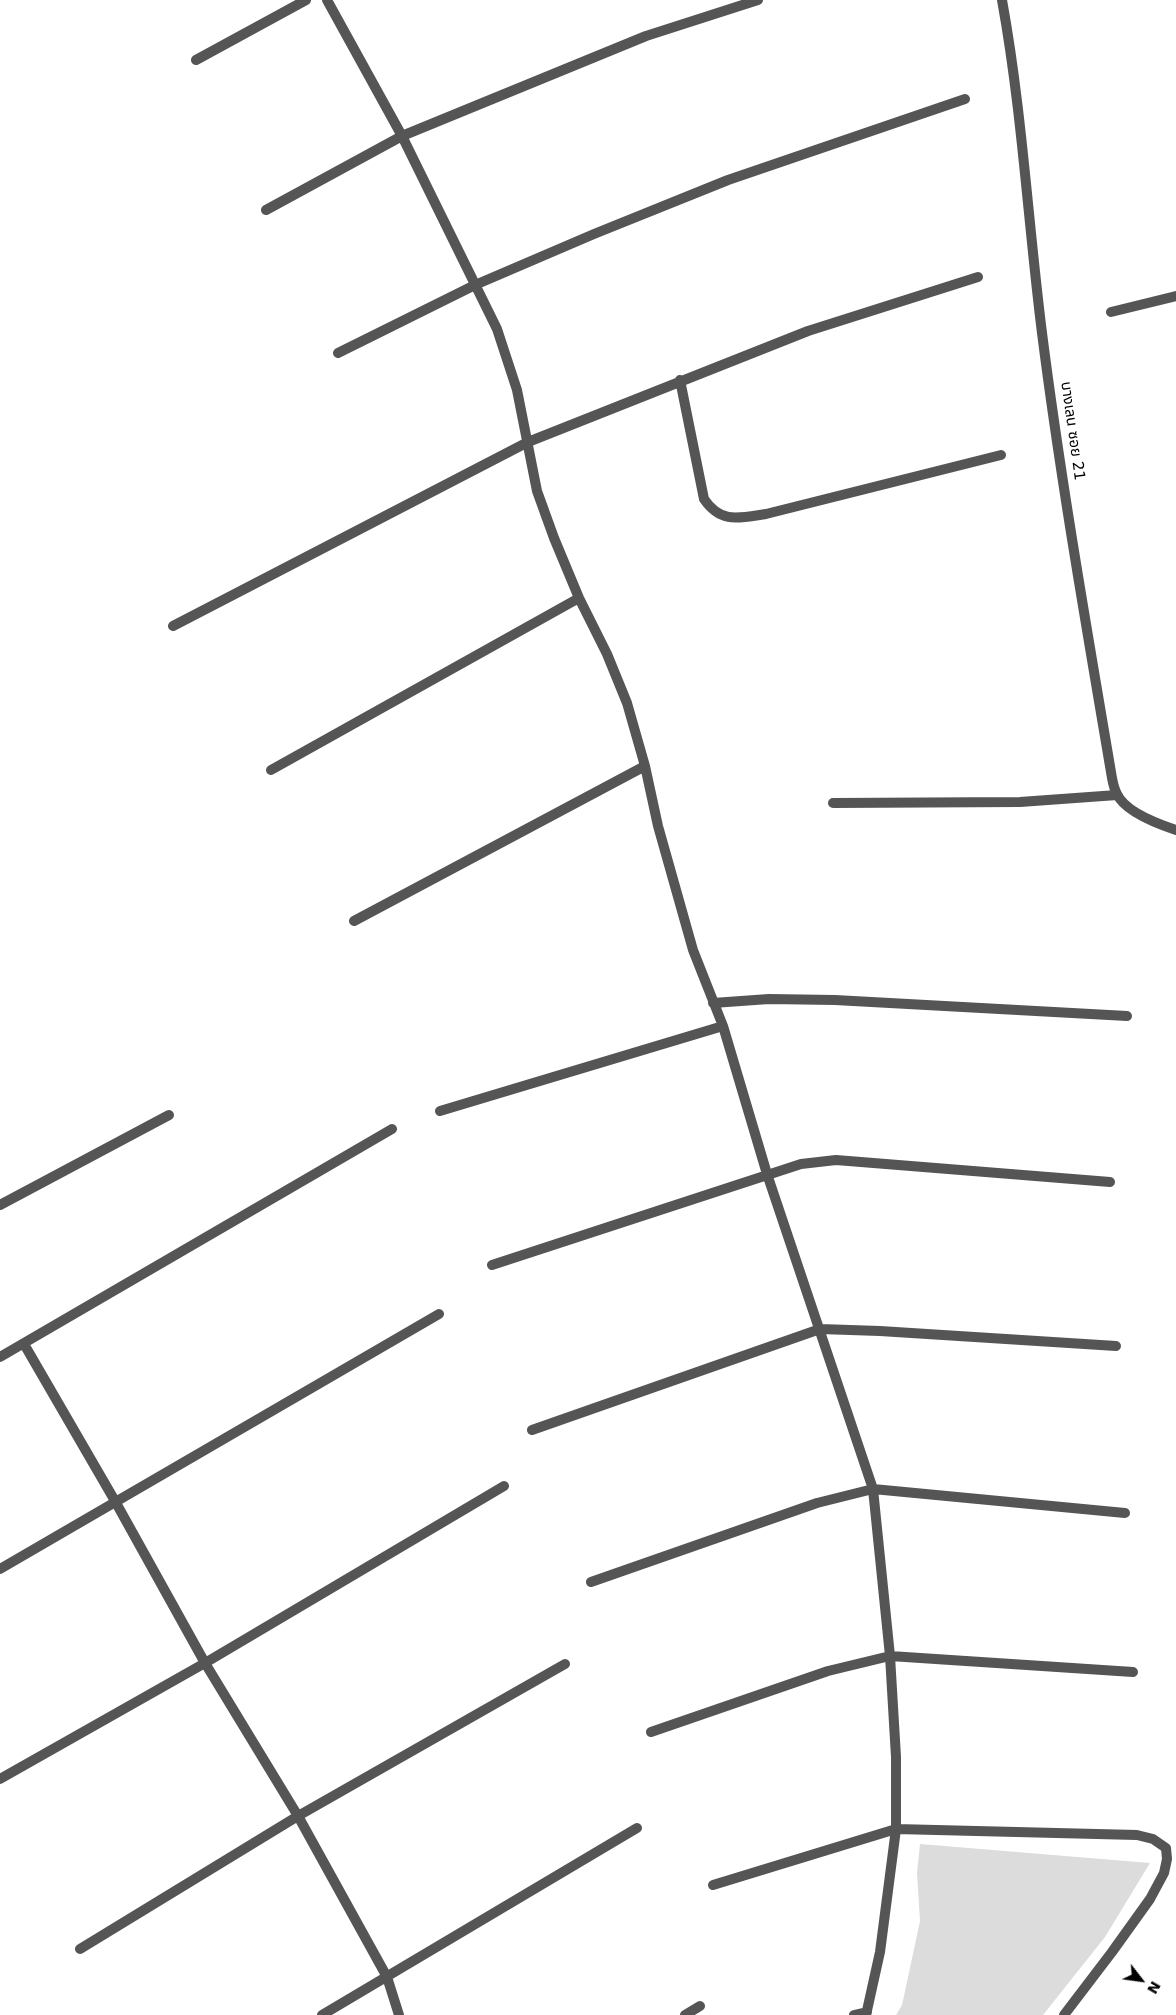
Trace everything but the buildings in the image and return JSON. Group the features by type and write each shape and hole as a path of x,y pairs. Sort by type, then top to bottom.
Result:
{"street":[{"path":"196,60 306,0"},
{"path":"327,0 402,136 497,329 517,390 537,492 579,598 607,654 627,703 645,766 658,826 694,950 723,1026 767,1174 873,1490 890,1656 896,1757 896,1829 880,1952 867,2014 854,2015"},
{"path":"266,210 402,136 646,36 758,0"},
{"name":"บางเลน ซอย 21","path":"1002,0 1012,55 1042,333 1077,572 1112,778 1117,795"},
{"path":"338,353 475,285 594,234 728,180 965,99"},
{"path":"173,626 528,442 680,380 808,331 978,277"},
{"path":"1111,312 1176,296"},
{"path":"680,380 704,499 712,511 727,517 739,518 766,514 1002,456"},
{"path":"271,770 579,598"},
{"path":"354,921 645,766"},
{"path":"833,803 1020,802 1117,795 1127,806 1142,816 1176,830"},
{"path":"713,1003 769,1000 835,1000 1127,1016"},
{"path":"440,1111 723,1026"},
{"path":"0,1205 169,1115"},
{"path":"0,1357 392,1130"},
{"path":"492,1266 801,1164 836,1160 1110,1182"},
{"path":"0,1569 439,1314"},
{"path":"532,1430 820,1329 1116,1346"},
{"path":"24,1344 115,1501 205,1663 298,1816 387,1977 399,2015"},
{"path":"0,1779 205,1663 504,1486"},
{"path":"592,1582 817,1503 873,1490 1125,1513"},
{"path":"652,1732 828,1671 890,1656 1133,1672"},
{"path":"80,1949 298,1816 565,1664"},
{"path":"322,2015 637,1828"},
{"path":"713,1885 896,1829 1137,1835 1153,1839 1166,1848 1167,1859 1164,1873 1150,1899 1064,2015"},
{"path":"685,2015 700,2006"}],"shaded area":[{"path":"920,1844 1150,1863 1105,1937 1043,2015 896,2015 902,2005 920,1921 917,1873"}]}
